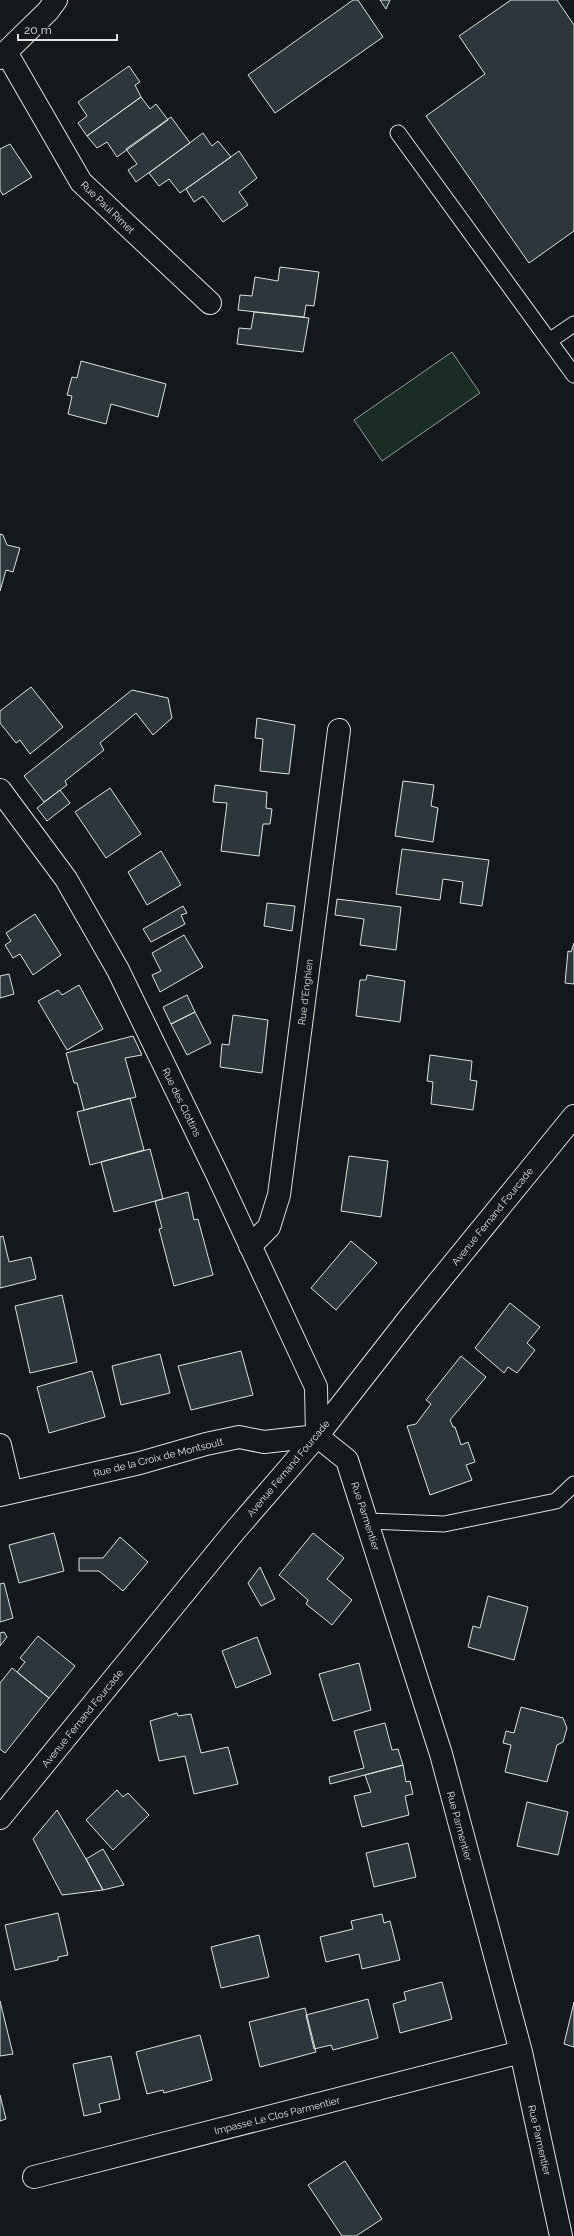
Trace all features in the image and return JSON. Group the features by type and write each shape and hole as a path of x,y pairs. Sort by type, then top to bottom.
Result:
{"street":[{"name":"Rue Paul Rimet","path":"56,0 48,11 3,55 81,182 210,303"},
{"name":"Rue d'Enghien","path":"250,1246 270,1227 279,1195 339,730"},
{"name":"Rue des Clottins","path":"0,790 66,879 118,970 316,1387 317,1436"},
{"name":"Avenue Fernand Fourcade","path":"0,1818 228,1539 317,1436 410,1317 574,1116"},
{"name":"Rue de la Croix de Montsoult","path":"6,1493 140,1463 206,1444 239,1437 264,1442 317,1436"},
{"name":"Rue Parmentier","path":"317,1436 347,1460 368,1521 441,1754 520,2052 561,2236"},
{"path":"0,1445 6,1493"},
{"name":"Impasse Le Clos Parmentier","path":"34,2177 520,2052"}],"lane":[{"path":"398,132 574,375"},
{"path":"549,341 574,324"},
{"path":"368,1521 444,1524 556,1501 574,1484"}],"green space":[{"path":"452,352 480,393 382,461 354,420"}],"building":[{"path":"353,0 358,0 383,37 275,113 248,75"},
{"path":"380,0 390,0 386,9"},
{"path":"511,0 557,0 574,25 574,231 529,263 426,116 485,74 459,36"},
{"path":"129,66 140,82 135,85 141,97 87,136 78,123 87,116 78,102"},
{"path":"141,97 150,109 156,104 168,120 117,157 107,142 97,148 87,136"},
{"path":"171,117 190,143 136,182 128,170 137,164 126,149"},
{"path":"203,133 212,146 218,141 231,157 180,193 169,179 159,186 149,173"},
{"path":"10,144 32,177 3,195 0,190 0,149"},
{"path":"239,151 257,178 239,192 248,205 223,222 203,196 194,202 186,189"},
{"path":"280,267 319,272 314,306 306,305 304,317 238,310 240,295 252,296 255,277 278,281"},
{"path":"254,312 309,318 303,352 237,344 239,328 251,329"},
{"path":"81,361 166,384 158,417 111,404 106,424 68,414 72,396 67,395 72,377 77,378"},
{"path":"0,534 3,535 7,545 20,548 13,572 6,570 0,591"},
{"path":"31,687 63,727 30,754 20,740 16,743 0,723 0,711"},
{"path":"132,690 168,698 172,718 153,735 136,713 100,743 104,750 65,781 67,785 44,802 24,776"},
{"path":"257,718 295,725 289,774 260,771 263,739 255,738"},
{"path":"403,781 434,785 431,806 438,808 433,842 395,836"},
{"path":"215,785 267,792 266,808 272,809 270,824 263,824 259,856 221,851 227,803 213,802"},
{"path":"110,788 141,834 106,858 75,812"},
{"path":"60,790 70,803 47,821 37,808"},
{"path":"402,849 489,860 482,906 460,903 463,882 443,879 440,900 396,894"},
{"path":"161,851 181,885 147,905 128,872"},
{"path":"337,899 401,907 396,950 360,945 364,919 335,915"},
{"path":"267,903 295,906 292,931 264,926"},
{"path":"183,906 187,913 181,915 185,924 151,942 143,929"},
{"path":"35,914 61,955 33,975 20,954 13,958 5,945 11,941 6,933"},
{"path":"184,935 203,967 160,992 152,975 161,971 152,953"},
{"path":"574,943 574,984 565,983 568,951 571,952"},
{"path":"9,974 14,994 0,998 0,976"},
{"path":"367,975 405,981 400,1022 356,1016 360,980 366,980"},
{"path":"79,985 103,1029 67,1050 38,1001 58,990 62,995"},
{"path":"187,995 195,1012 171,1024 163,1007"},
{"path":"195,1012 211,1043 187,1055 171,1024"},
{"path":"233,1015 268,1020 262,1073 220,1067 222,1044 229,1045"},
{"path":"133,1036 142,1055 125,1058 136,1097 84,1110 77,1083 74,1083 66,1053"},
{"path":"430,1055 472,1061 470,1080 477,1081 473,1110 431,1104 433,1082 427,1081"},
{"path":"130,1098 144,1150 90,1165 77,1112"},
{"path":"150,1149 163,1199 114,1212 101,1162"},
{"path":"349,1156 388,1161 381,1217 341,1211"},
{"path":"188,1192 194,1220 198,1219 213,1275 174,1286 159,1229 162,1228 155,1201"},
{"path":"3,1236 9,1262 31,1257 36,1279 0,1288 0,1237"},
{"path":"351,1241 377,1263 336,1310 311,1288"},
{"path":"62,1295 77,1362 30,1373 15,1306"},
{"path":"510,1303 540,1327 527,1343 535,1350 517,1373 508,1367 504,1373 475,1348"},
{"path":"241,1351 253,1395 191,1410 178,1366"},
{"path":"160,1354 170,1393 121,1405 112,1366"},
{"path":"461,1356 486,1377 450,1420 453,1427 455,1427 461,1445 468,1442 475,1462 466,1465 472,1480 430,1495 407,1426 416,1424 431,1404 426,1400"},
{"path":"92,1371 105,1417 49,1433 37,1387"},
{"path":"54,1533 64,1571 19,1583 9,1545"},
{"path":"313,1533 344,1558 327,1579 352,1600 332,1625 306,1604 308,1600 279,1575"},
{"path":"120,1537 148,1562 123,1591 99,1571 79,1571 79,1558 103,1558"},
{"path":"260,1567 275,1599 261,1606 248,1583"},
{"path":"4,1583 13,1618 0,1622 0,1584"},
{"path":"488,1596 528,1607 514,1660 468,1647 473,1626 480,1628"},
{"path":"4,1632 7,1637 0,1646 0,1633"},
{"path":"38,1636 75,1666 49,1698 17,1672 25,1662 20,1658"},
{"path":"257,1637 271,1674 236,1688 222,1651"},
{"path":"359,1663 371,1710 333,1721 319,1674"},
{"path":"12,1668 49,1698 5,1753 0,1749 0,1683"},
{"path":"521,1707 563,1718 567,1728 563,1742 557,1745 547,1782 505,1772 511,1745 503,1743 506,1731 514,1733"},
{"path":"177,1713 178,1716 191,1714 201,1753 228,1747 238,1784 194,1794 185,1756 159,1761 150,1721"},
{"path":"385,1723 392,1750 398,1749 403,1765 330,1784 329,1777 364,1768 354,1731"},
{"path":"403,1765 406,1782 410,1781 413,1794 405,1796 409,1815 362,1827 354,1796 371,1792 365,1775"},
{"path":"117,1790 123,1797 128,1793 149,1815 113,1850 86,1820"},
{"path":"527,1802 568,1812 558,1855 517,1846"},
{"path":"57,1810 103,1890 62,1895 33,1839"},
{"path":"408,1843 416,1877 374,1887 366,1853"},
{"path":"103,1849 124,1885 103,1890 86,1859"},
{"path":"58,1913 68,1955 58,1957 58,1960 15,1970 5,1925"},
{"path":"382,1914 384,1923 390,1921 400,1960 362,1969 359,1954 326,1962 320,1937 353,1929 351,1921"},
{"path":"259,1935 269,1977 221,1988 211,1947"},
{"path":"442,1982 452,2019 400,2033 393,2004 406,2000 404,1992"},
{"path":"368,1999 378,2038 333,2050 331,2045 314,2049 306,2015"},
{"path":"0,2001 13,2054 0,2056"},
{"path":"574,2002 574,2047 564,2044"},
{"path":"305,2008 316,2052 260,2067 249,2022"},
{"path":"200,2035 212,2080 164,2093 163,2090 147,2094 136,2052"},
{"path":"111,2056 120,2099 99,2104 101,2112 84,2116 73,2064"},
{"path":"0,2095 6,2119 0,2121"},
{"path":"345,2161 382,2219 356,2236 342,2236 308,2185"}]}
